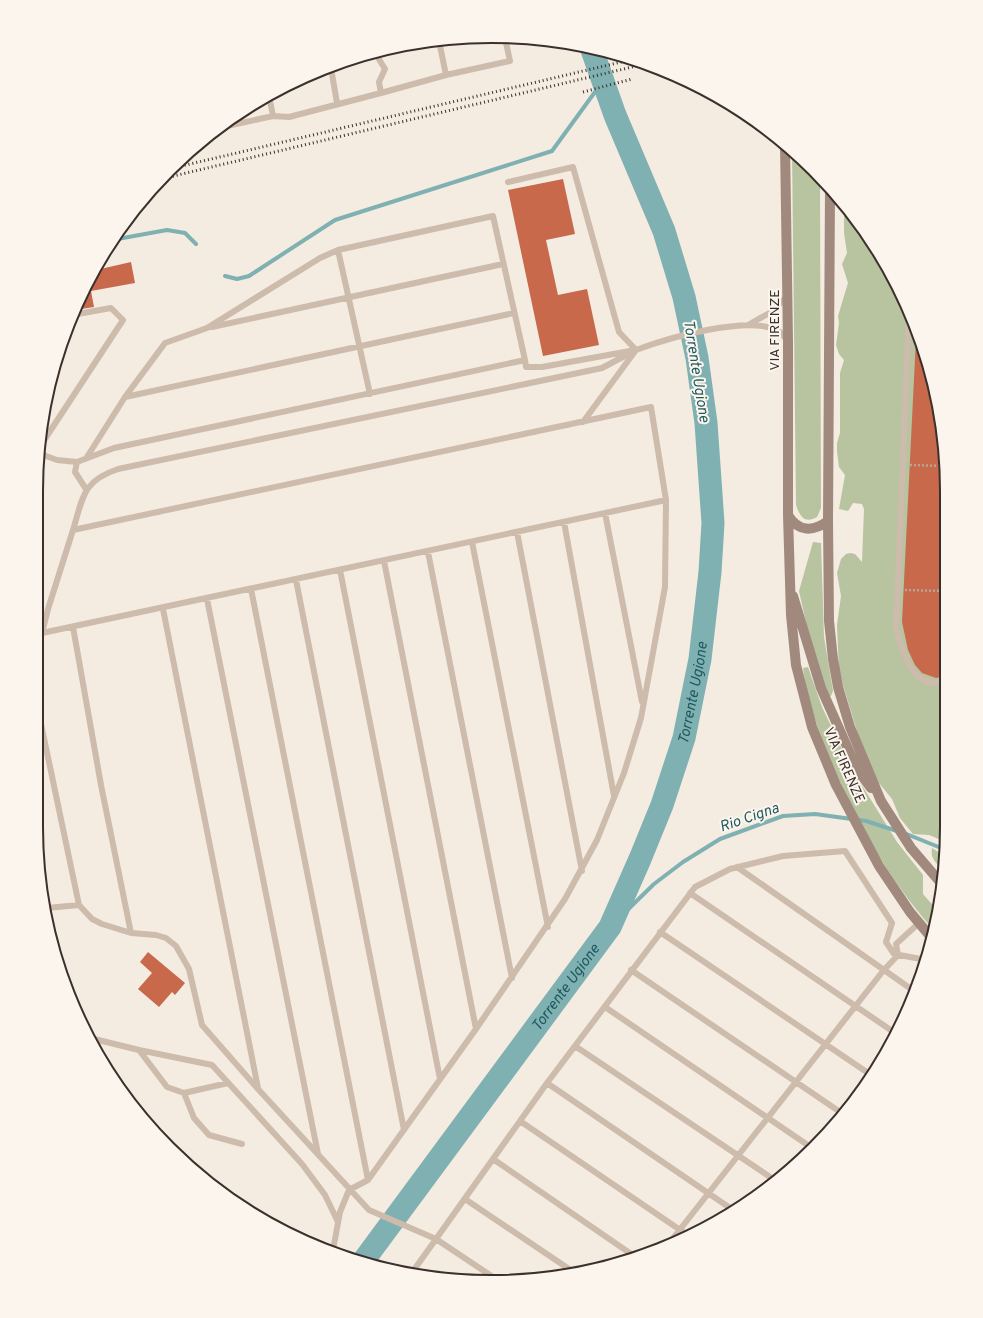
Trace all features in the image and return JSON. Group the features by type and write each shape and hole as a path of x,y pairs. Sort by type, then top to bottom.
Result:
{"main road":[{"name":"VIA FIRENZE","path":"785,153 788,295 788,516 792,633 800,683 812,727 828,769 860,832 892,887 927,933"},
{"name":"VIA FIRENZE","path":"830,197 828,521 829,621 835,672 850,727 881,801"},
{"path":"788,516 796,526 803,529 817,528 828,521"},
{"name":"VIA FIRENZE","path":"790,585 821,688 857,769 881,801 902,837 937,878"}],"lane":[{"path":"234,124 273,116 289,116 446,75 510,61 506,43"},
{"path":"440,46 446,75"},
{"path":"378,57 386,69 379,82 381,93"},
{"path":"332,73 337,103"},
{"path":"270,101 273,116"},
{"path":"508,182 573,167 619,332 636,350"},
{"path":"207,328 320,258 338,250 493,216 526,367 542,367 636,350"},
{"path":"338,250 370,394"},
{"path":"87,457 124,397 165,343 207,328 503,264"},
{"path":"748,326 772,311 788,295"},
{"path":"47,436 124,320 111,308 80,314"},
{"path":"124,397 514,313"},
{"path":"43,630 86,489 100,477 118,469 602,368 636,350 660,340 718,327 759,326 779,332 788,341"},
{"path":"908,326 896,629 906,661 914,673 930,683 940,682"},
{"path":"583,422 636,350"},
{"path":"45,455 57,460 78,462 87,457 114,448 525,360"},
{"path":"73,530 651,407 666,500 665,587 643,706 635,739 614,798 582,871 548,927 368,1180 349,1190 338,1222 334,1246"},
{"path":"78,462 75,472 86,489"},
{"path":"43,633 428,552 666,500"},
{"path":"605,513 643,706"},
{"path":"564,522 614,798"},
{"path":"517,532 582,871"},
{"path":"472,542 548,927"},
{"path":"428,552 512,978"},
{"path":"384,561 476,1029"},
{"path":"340,570 440,1079"},
{"path":"296,580 404,1130"},
{"path":"251,589 368,1180"},
{"path":"207,599 318,1156"},
{"path":"163,608 258,1089"},
{"path":"73,627 101,785 131,933"},
{"path":"43,733 79,905 97,922 131,933 156,935 166,938 176,946 182,954 189,969 202,1024 349,1190 369,1210 436,1239 490,1275"},
{"path":"415,1268 547,1083 695,887 730,869 737,867 783,856 845,851 892,923 886,942 894,954 920,959"},
{"path":"737,867 883,971 910,988"},
{"path":"690,893 891,1030"},
{"path":"51,908 79,905"},
{"path":"898,955 896,944 919,923"},
{"path":"660,932 867,1072"},
{"path":"676,1235 855,1006 898,955"},
{"path":"632,970 838,1111"},
{"path":"605,1006 808,1145"},
{"path":"97,1040 212,1065 302,1164 325,1195 338,1222"},
{"path":"576,1046 771,1177"},
{"path":"139,1050 167,1087 184,1093 228,1083"},
{"path":"547,1083 729,1207"},
{"path":"184,1093 194,1118 209,1135 242,1144"},
{"path":"520,1121 683,1232"},
{"path":"492,1159 630,1253"},
{"path":"465,1199 568,1268"}],"path":[{"path":"915,465 939,466"},
{"path":"909,590 940,591"}],"green space":[{"path":"792,159 820,186 821,508 817,517 809,520 801,516 796,505"},
{"path":"844,214 880,267 894,293 906,320 925,375 936,433 940,492 940,839 929,835 913,834 900,818 892,799 879,783 864,754 839,672 837,625 841,596 837,573 841,559 846,554 855,554 862,562 864,509 862,504 853,503 848,511 839,509 845,475 839,467 837,452 837,443 840,433 840,373 844,360 839,354 836,345 839,323 838,316 848,283 842,264 847,253 844,233"},
{"path":"813,542 821,543 824,637 833,691 831,696 828,695 807,627 799,591"},
{"path":"808,667 822,707 850,766 897,842 923,875 923,894 933,905 929,924 887,869 851,805 821,737 807,692 803,668"},
{"path":"932,848 939,853 938,865 933,858"}],"building":[{"path":"563,179 575,234 546,240 558,295 587,289 599,345 543,356 508,190"},
{"path":"131,262 135,283 91,291 94,307 82,309 89,293 102,269"},
{"path":"916,346 925,375 931,404 939,462 940,677 936,678 922,673 915,665 908,650 902,622"},
{"path":"148,952 185,983 175,995 172,992 159,1007 138,989 152,973 140,962"}],"waterway":[{"name":"Torrente Ugione","path":"366,1257 610,927 662,805 684,738 700,659 710,572 713,523 706,423 697,358 684,297 664,231 615,115 594,55"},
{"path":"225,276 237,279 249,276 335,220 552,151 603,81"},
{"path":"122,238 167,230 185,233 196,244"},
{"name":"Rio Cigna","path":"610,927 654,884 683,862 720,839 783,816 815,814 866,821 897,831"},
{"name":"Rio Cigna","path":"904,833 939,847"}],"railway":[{"path":"183,166 621,62"},
{"path":"172,176 634,67"},
{"path":"583,92 632,79"}]}
